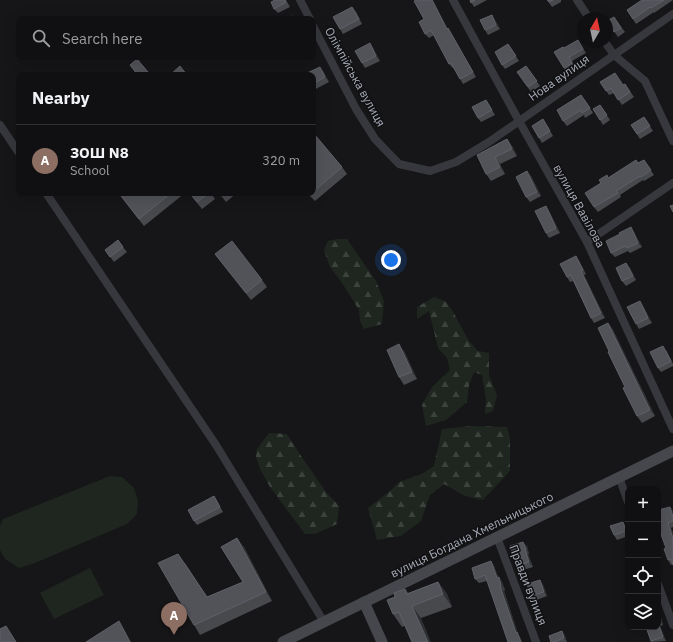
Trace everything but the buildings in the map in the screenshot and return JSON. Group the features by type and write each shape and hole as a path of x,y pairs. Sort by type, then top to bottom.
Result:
{"street":[{"name":"Олімпійська вулиця","path":"300,0 308,16"},
{"name":"вулиця Вавілова","path":"453,0 587,242 673,429"},
{"path":"576,0 585,12"},
{"name":"Нова вулиця","path":"519,121 673,14"},
{"name":"Олімпійська вулиця","path":"316,32 356,109 375,139 399,164 430,171 456,162 489,142 519,121"},
{"path":"609,48 614,55 645,81 673,141"},
{"path":"0,125 16,149"},
{"path":"587,242 673,183"},
{"path":"48,196 216,445 324,622"},
{"name":"вулиця Богдана Хмельницького","path":"282,642 673,451"},
{"path":"619,477 625,494"},
{"name":"Правди вулиця","path":"496,537 536,642"},
{"path":"661,592 673,625"},
{"path":"364,602 382,642"}],"green space":[{"path":"347,239 376,281 384,301 382,324 364,329 360,321 359,310 330,267 324,250 328,241"},
{"path":"434,297 445,301 452,310 469,341 478,351 489,353 489,375 497,395 493,411 485,414 486,400 482,375 474,372 469,385 467,402 446,420 426,426 422,405 432,387 450,370 447,358 438,348 429,311 417,319 417,307"},
{"path":"473,426 507,427 510,438 510,471 483,500 465,496 444,484 430,495 421,521 401,536 377,540 368,508 399,482 422,474 434,466 442,429"},
{"path":"269,433 287,434 326,492 339,506 337,524 315,534 305,534 270,487 260,469 256,457 257,449"},
{"path":"110,476 122,477 134,488 138,501 137,514 127,524 35,563 19,568 5,559 0,550 0,526 3,519"},
{"path":"90,568 104,595 54,619 40,593"}],"place":[{"name":"ЗОШ N8","path":"174,635"}]}
